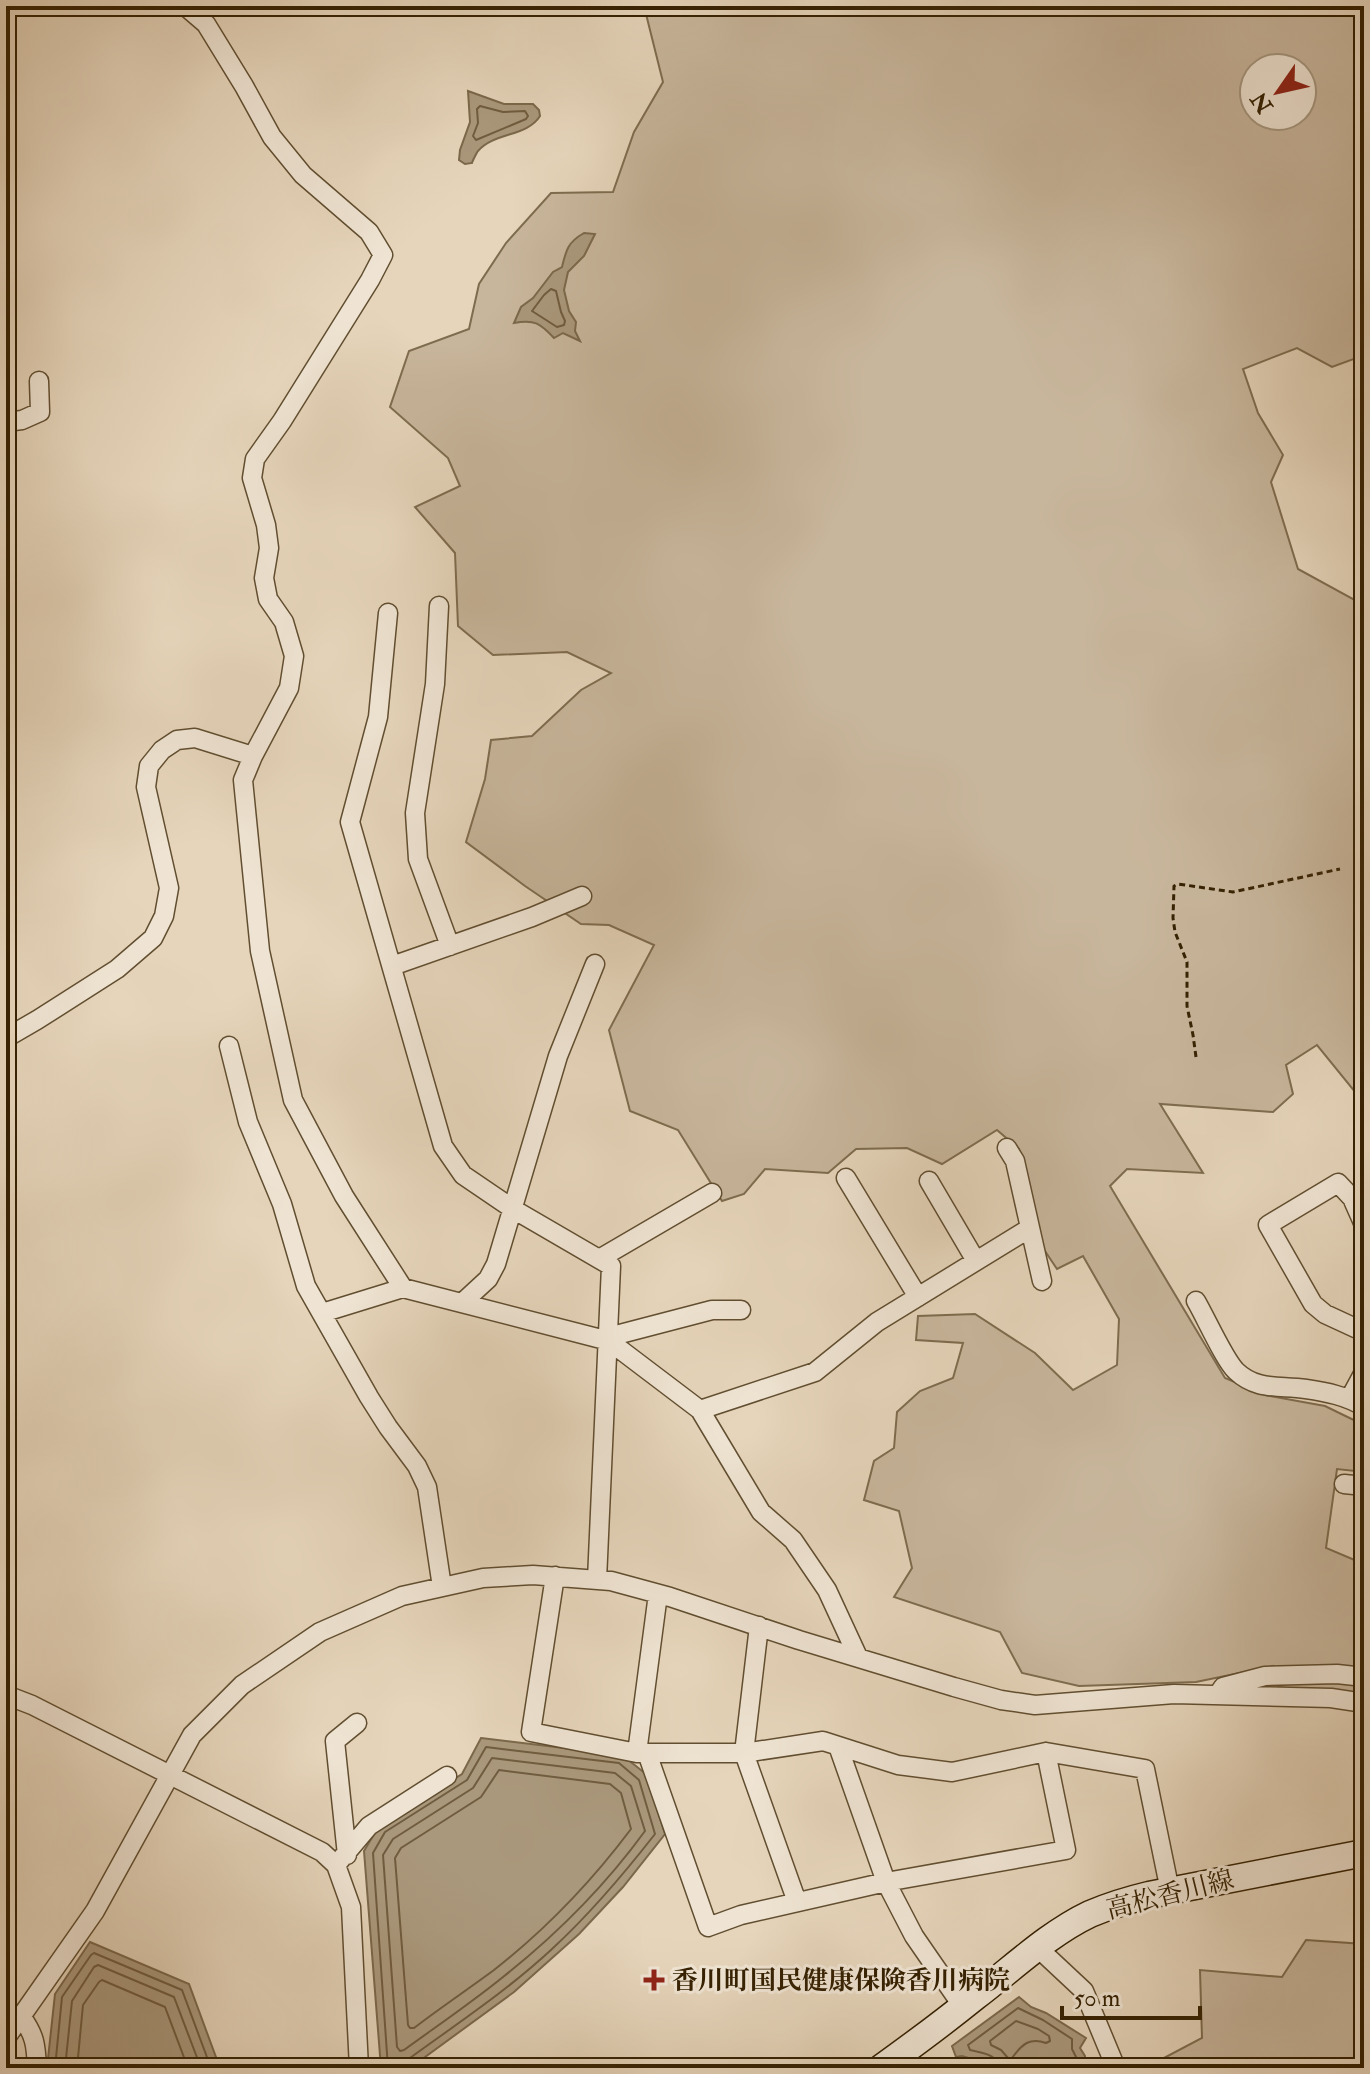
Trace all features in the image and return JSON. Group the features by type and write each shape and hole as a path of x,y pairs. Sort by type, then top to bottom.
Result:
{"main road":[{"name":"高松香川線","path":"881,2068 1038,1948 1089,1915 1117,1903 1170,1891 1364,1853"}],"street":[{"path":"185,6 206,24 272,137 303,175 369,232 383,255 282,421 255,459 252,478 266,525 269,548 264,578 268,599 284,622 294,656 289,688 243,780 260,951 293,1100 344,1196 403,1288"},
{"path":"6,422 22,420 40,412 39,381"},
{"path":"439,606 435,684 415,813 418,859 450,946"},
{"path":"388,613 378,717 350,822 443,1146 463,1175 513,1209 611,1266 597,1580"},
{"path":"6,1038 117,969 153,938 164,916 169,888 146,787 149,766 162,750 177,740 195,738 253,756"},
{"path":"392,966 532,917 582,896"},
{"path":"462,1303 488,1279 496,1264 558,1056 595,964"},
{"path":"229,1046 248,1122 282,1204 306,1286 369,1397 417,1466 427,1487 442,1587"},
{"path":"1007,1148 1015,1161 1042,1281"},
{"path":"846,1178 918,1297"},
{"path":"929,1181 976,1261"},
{"path":"1364,1225 1352,1198 1338,1183 1268,1225 1313,1304 1325,1314 1364,1332"},
{"path":"599,1259 712,1193"},
{"path":"700,1410 815,1372 877,1322 1030,1228"},
{"path":"322,1313 403,1288 609,1341 700,1410 761,1512 793,1540 827,1590 858,1657"},
{"path":"1196,1301 1233,1369 1249,1382 1304,1389 1357,1403 1364,1372"},
{"path":"609,1341 620,1334 712,1310 741,1310"},
{"path":"1344,1484 1364,1486"},
{"path":"6,2038 95,1911 192,1735 242,1685 320,1632 402,1596 483,1578 533,1575 611,1581 1001,1700 1035,1705 1174,1694 1331,1698 1364,1703"},
{"path":"555,1576 531,1732 642,1753 744,1753 823,1741 898,1765 952,1772 1046,1752 1145,1769 1170,1891"},
{"path":"658,1594 642,1753 708,1927 741,1915 886,1882 1066,1850 1046,1752"},
{"path":"759,1626 744,1753 797,1902"},
{"path":"1217,1695 1223,1687 1265,1676 1337,1674 1364,1677"},
{"path":"6,1695 32,1705 341,1860"},
{"path":"357,1723 335,1741 341,1860 351,1907 359,2068"},
{"path":"838,1746 886,1882 914,1936 963,2007"},
{"path":"341,1860 369,1826 447,1776"},
{"path":"1038,1948 1084,1991 1116,2068"},
{"path":"21,2016 32,2032 37,2068"}],"path":[{"path":"1196,1057 1187,1006 1187,962 1173,918 1174,886 1233,892 1340,869"}],"shaded area":[{"path":"644,6 1364,6 1364,354 1332,367 1297,348 1243,369 1258,413 1283,455 1271,482 1298,569 1364,605 1364,1103 1317,1045 1286,1065 1293,1094 1273,1112 1160,1104 1203,1173 1127,1169 1110,1186 1225,1378 1265,1395 1325,1406 1364,1425 1364,1472 1337,1469 1326,1548 1364,1564 1364,1697 1278,1687 1273,1666 1196,1682 1079,1686 1022,1673 1000,1632 894,1597 912,1568 899,1511 864,1500 874,1461 894,1448 897,1412 920,1391 953,1378 963,1343 916,1340 918,1316 975,1314 1035,1353 1073,1390 1117,1365 1119,1319 1083,1256 1057,1269 1035,1236 1019,1149 997,1130 942,1164 907,1148 856,1149 828,1173 765,1169 744,1194 722,1201 678,1130 630,1111 609,1030 654,945 609,925 581,924 466,842 485,779 491,740 532,736 581,690 611,673 567,652 493,655 458,626 455,553 415,507 460,486 448,458 390,407 409,351 469,329 479,284 506,243 551,193 613,192 634,132 663,82"},
{"path":"1306,1940 1364,1944 1364,2068 1145,2068 1202,2038 1200,1970 1282,1977"}],"water":[{"path":"468,91 504,104 533,104 540,116 527,128 485,145 472,163 465,164 459,160 470,122"},
{"path":"584,233 595,234 584,256 568,272 564,290 580,341 563,333 554,338 532,322 514,323 521,307 533,298 553,272 562,267 568,247"},
{"path":"481,1738 622,1755 646,1774 665,1834 623,1887 579,1934 514,1992 410,2068 381,2068 364,1851 379,1826 462,1774"},
{"path":"90,1942 189,1984 220,2068 47,2068 55,1994"},
{"path":"1019,1997 1086,2038 1080,2048 1085,2056 1084,2068 1054,2068 1035,2058 1027,2068 1003,2068 956,2057 952,2046"}],"place":[{"name":"香川町国民健康保険香川病院","path":"654,1980"}]}
